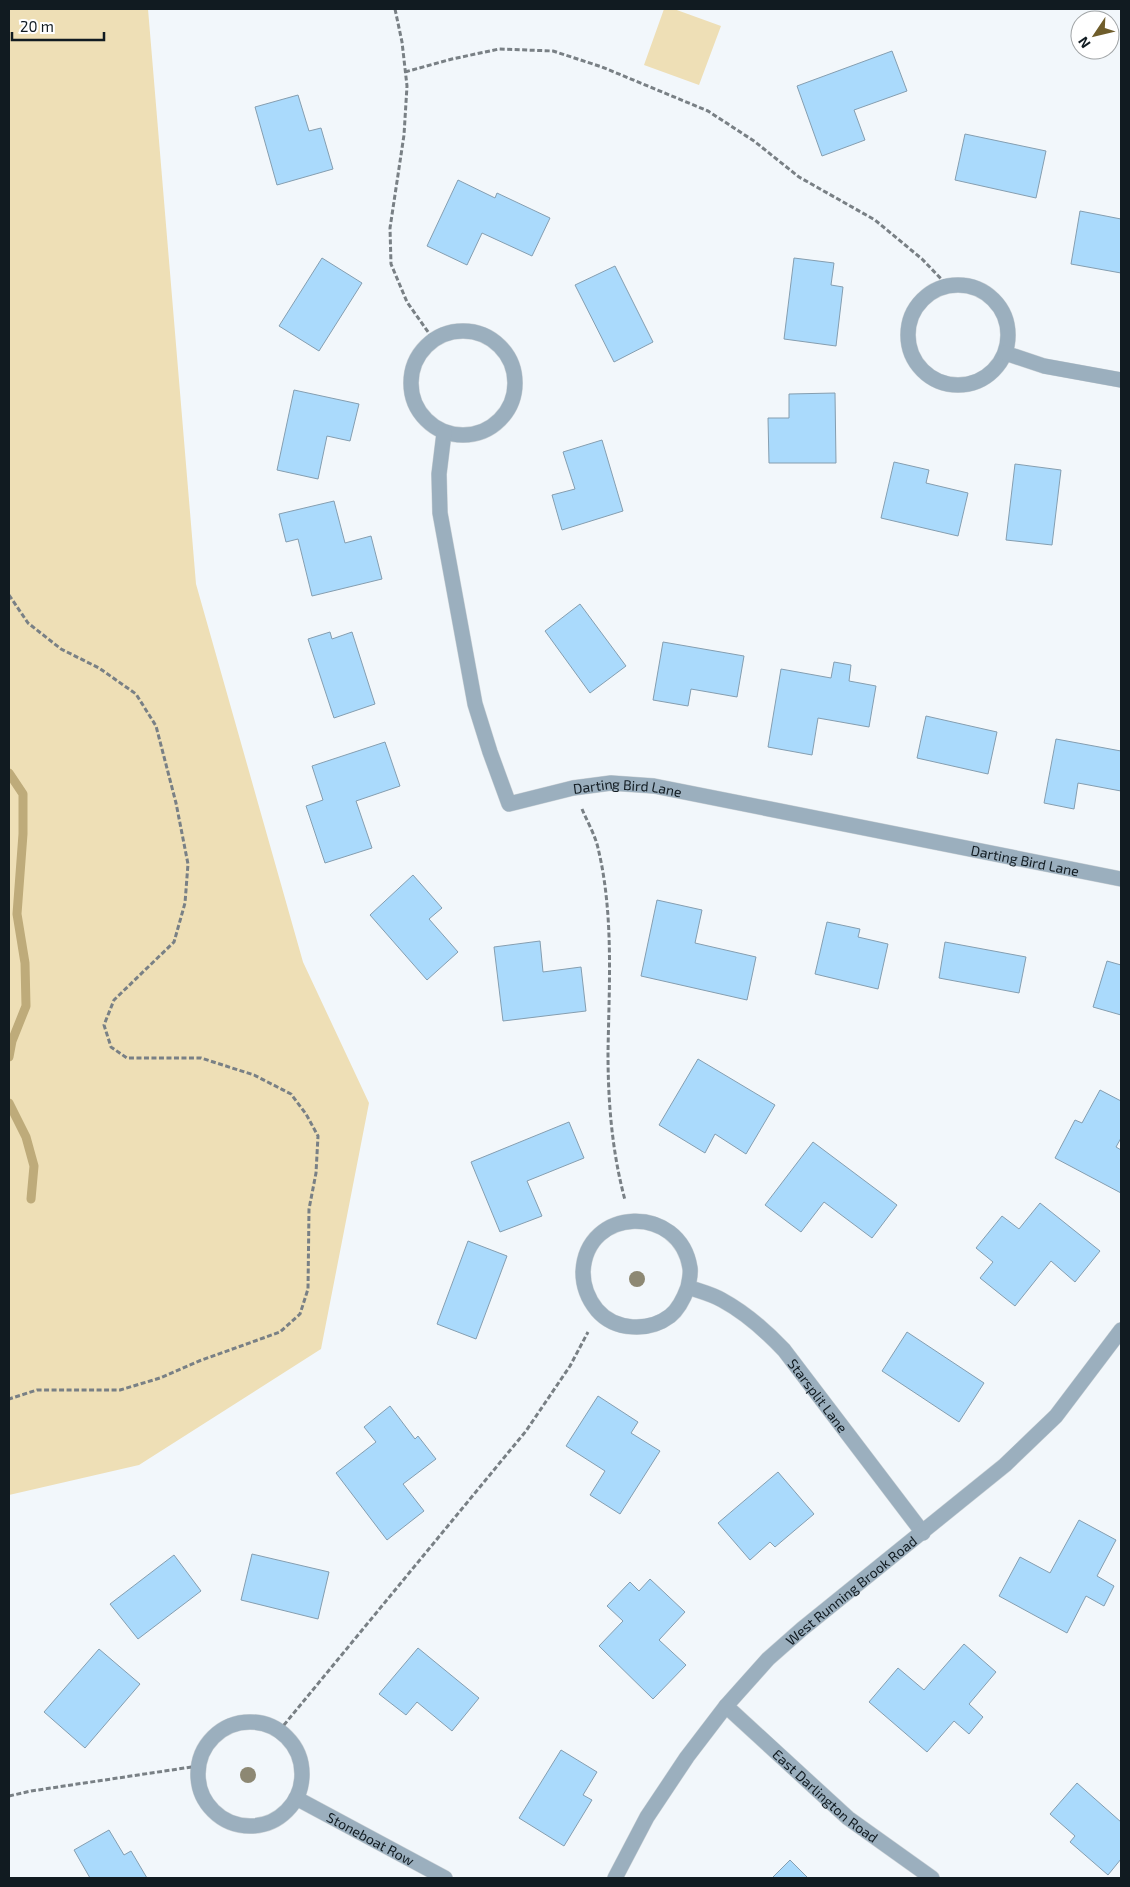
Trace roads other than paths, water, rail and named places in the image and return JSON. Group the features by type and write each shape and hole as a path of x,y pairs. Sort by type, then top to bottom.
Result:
{"street":[{"path":"963,285 975,288 992,298 1002,310 1008,328 1005,353 998,367 975,383 955,386 938,382 924,373 912,358 907,338 908,325 914,311 923,298 933,291 947,286 963,285"},
{"path":"458,330 476,332 496,342 511,361 516,379 514,399 500,421 482,433 464,436 444,433 431,425 417,409 411,393 410,376 417,356 433,338 458,330"},
{"path":"1005,353 1044,366 1121,380"},
{"name":"Darting Bird Lane","path":"444,433 439,474 440,513 475,704 509,804 573,788 611,784 654,786 1121,879"},
{"path":"630,1220 648,1221 660,1225 676,1237 686,1252 690,1270 688,1287 683,1300 671,1315 660,1322 645,1327 628,1327 614,1323 598,1312 587,1295 583,1279 584,1263 588,1249 605,1230 615,1224 630,1220"},
{"name":"Starsplit Lane","path":"688,1287 720,1299 764,1329 784,1350 923,1532"},
{"name":"West Running Brook Road","path":"615,1878 647,1817 686,1757 726,1706 768,1658 1005,1465 1056,1416 1121,1330"},
{"name":"East Darlington Road","path":"726,1706 848,1818 932,1878"},
{"path":"240,1722 256,1722 268,1725 279,1731 292,1743 301,1762 301,1783 296,1798 284,1814 268,1823 252,1827 236,1824 222,1818 208,1806 199,1789 198,1766 205,1746 225,1728 240,1722"},
{"name":"Stoneboat Row","path":"296,1798 445,1878"}],"waterway":[{"path":"9,773 23,794 23,834 17,914 25,963 26,1006 12,1041 9,1057"},
{"path":"9,1103 26,1137 34,1166 31,1199"}]}
